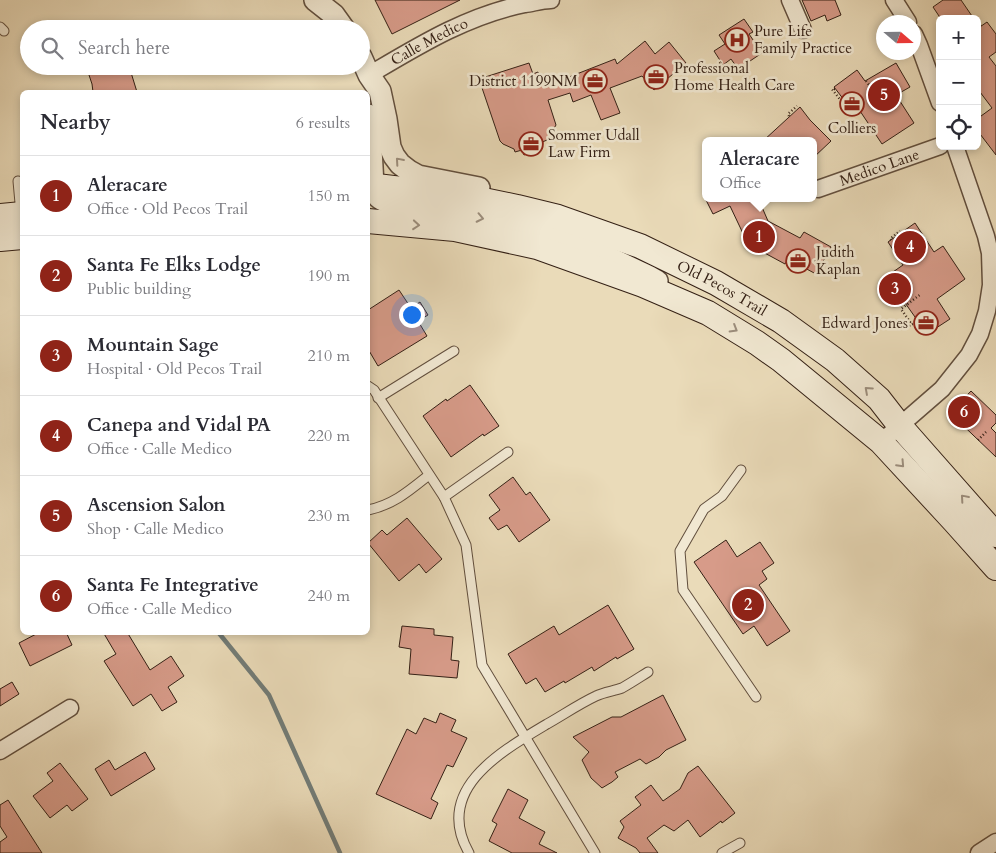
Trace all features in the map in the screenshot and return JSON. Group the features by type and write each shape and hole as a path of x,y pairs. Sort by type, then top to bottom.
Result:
{"main road":[{"name":"Old Pecos Trail","path":"370,185 469,197 558,217 640,246 716,283 781,321 835,360 879,400 996,535"},
{"path":"0,239 16,220"},
{"name":"Old Pecos Trail","path":"370,221 454,228 536,246 643,285 708,313 781,360 881,442 996,568"}],"street":[{"path":"315,0 334,14 338,20"},
{"name":"Calle Medico","path":"370,72 423,43 486,14 551,0"},
{"path":"790,0 803,30"},
{"path":"894,0 904,15"},
{"path":"921,50 936,92"},
{"path":"365,75 380,91 390,148 400,164 409,171 427,178 506,193 560,206 640,246"},
{"path":"370,130 370,185 379,198 390,203 450,212 555,235 650,277 708,313"},
{"name":"Medico Lane","path":"818,189 936,147"},
{"path":"881,442 942,389 969,355 980,334 987,311 992,284 990,252 956,150"},
{"path":"0,751 70,708"},
{"path":"979,853 996,842"}],"lane":[{"path":"16,220 18,181"},
{"path":"378,398 454,350"},
{"path":"370,387 374,390 444,497 466,545 482,665 595,853"},
{"path":"444,497 508,452"},
{"path":"741,470 722,496 704,509 680,551 683,590 756,697"},
{"path":"370,510 381,507 403,496 429,475"},
{"path":"469,853 463,841 459,824 460,804 472,780 492,760 525,737 597,695 621,688 648,672"},
{"path":"722,853 740,843"}],"path":[{"path":"866,81 874,92 876,90"},
{"path":"835,88 832,89 852,115"},
{"path":"789,116 788,114 797,106"},
{"path":"891,240 890,238 900,231"},
{"path":"918,321 909,326 910,322 901,309 921,294"},
{"path":"978,440 986,432"}],"building":[{"path":"375,0 460,0 392,34"},
{"path":"802,0 835,0 841,15 827,21 825,15 811,21"},
{"path":"943,0 961,0 971,15 938,15 933,7"},
{"name":"Pure Life Family Practice","path":"744,19 753,32 749,34 762,53 738,69 731,59 723,65 714,51 725,44 719,35"},
{"path":"987,22 996,34 996,52 989,57 996,66 996,155 981,135 981,116 992,108 981,93 981,26"},
{"path":"645,41 655,54 669,42 686,63 654,90 642,76 610,88 620,113 601,120 591,95 573,102 570,93 548,100 556,125 547,140 540,143 541,148 524,155 522,150 515,152 514,149 500,141 479,79 529,63 533,74 538,72 540,77 543,76 546,86 615,59 617,64"},
{"path":"896,63 910,87 896,95 914,123 882,144 856,105 851,109 834,87 857,70 865,81"},
{"path":"89,75 132,75 136,90 93,90"},
{"path":"800,107 831,141 817,154 817,137 767,137"},
{"path":"707,202 760,202 768,221 800,238 804,232 831,247 816,274 788,259 785,264 748,244 730,206 713,214"},
{"path":"915,223 934,252 943,246 965,279 937,299 950,319 927,334 903,300 896,305 880,281 903,265 888,242"},
{"path":"399,290 411,308 420,302 428,315 418,321 427,336 378,366 370,352 370,309"},
{"path":"470,385 499,426 484,436 483,434 451,457 423,416 446,399 447,401"},
{"path":"971,391 996,415 996,423 991,428 996,433 996,457 950,413"},
{"path":"513,477 526,495 530,492 550,520 519,542 507,525 498,530 489,518 500,510 489,495"},
{"path":"407,518 442,559 426,573 419,564 399,581 370,545 370,541 382,530 387,535"},
{"path":"726,540 737,557 760,542 774,563 762,571 767,579 759,585 790,631 767,646 754,626 743,634 694,562"},
{"path":"608,605 634,649 617,659 616,657 594,671 592,667 545,692 536,678 526,684 508,654 554,626 559,635"},
{"path":"402,626 434,629 434,635 453,637 451,660 459,661 457,678 409,674 411,649 399,647"},
{"path":"34,635 67,635 72,645 30,666 19,643"},
{"path":"105,635 129,635 150,670 171,656 184,676 168,687 177,702 162,711 151,694 133,706 104,661 116,654"},
{"path":"12,682 19,694 0,706 0,689"},
{"path":"663,695 686,740 666,750 659,757 646,764 640,759 615,772 618,777 602,788 591,778 582,760 589,752 573,737 612,717 621,717"},
{"path":"440,713 456,720 451,731 467,738 453,767 447,765 431,799 438,803 431,819 376,794 407,729 416,734 424,718 436,723"},
{"path":"145,752 155,769 111,796 95,769 109,760 115,770"},
{"path":"60,763 88,799 72,811 67,805 50,818 33,796 53,781 47,773"},
{"path":"698,766 735,813 700,837 688,820 674,831 664,825 647,838 658,853 640,853 636,848 618,838 624,827 620,821 641,805 635,797 651,785 663,801 680,789 688,773"},
{"path":"508,789 528,800 519,818 545,832 539,844 557,853 512,853 489,841 497,824 492,821"},
{"path":"8,800 42,853 0,853 0,842 7,837 0,826 0,805"}],"waterway":[{"path":"220,635 269,695 340,853"}],"place":[{"name":"Pure Life Family Practice","path":"737,40"},
{"name":"Professional Home Health Care","path":"656,77"},
{"name":"District 1199NM","path":"595,81"},
{"name":"Ascension Salon","path":"884,95"},
{"name":"Colliers","path":"852,104"},
{"name":"Sommer Udall Law Firm","path":"531,144"},
{"name":"Aleracare","path":"759,237"},
{"name":"Canepa and Vidal PA","path":"910,247"},
{"name":"Judith Kaplan","path":"798,261"},
{"name":"Mountain Sage","path":"895,289"},
{"name":"Edward Jones","path":"926,323"},
{"name":"Santa Fe Integrative","path":"964,412"},
{"name":"Santa Fe Elks Lodge","path":"748,605"}]}
